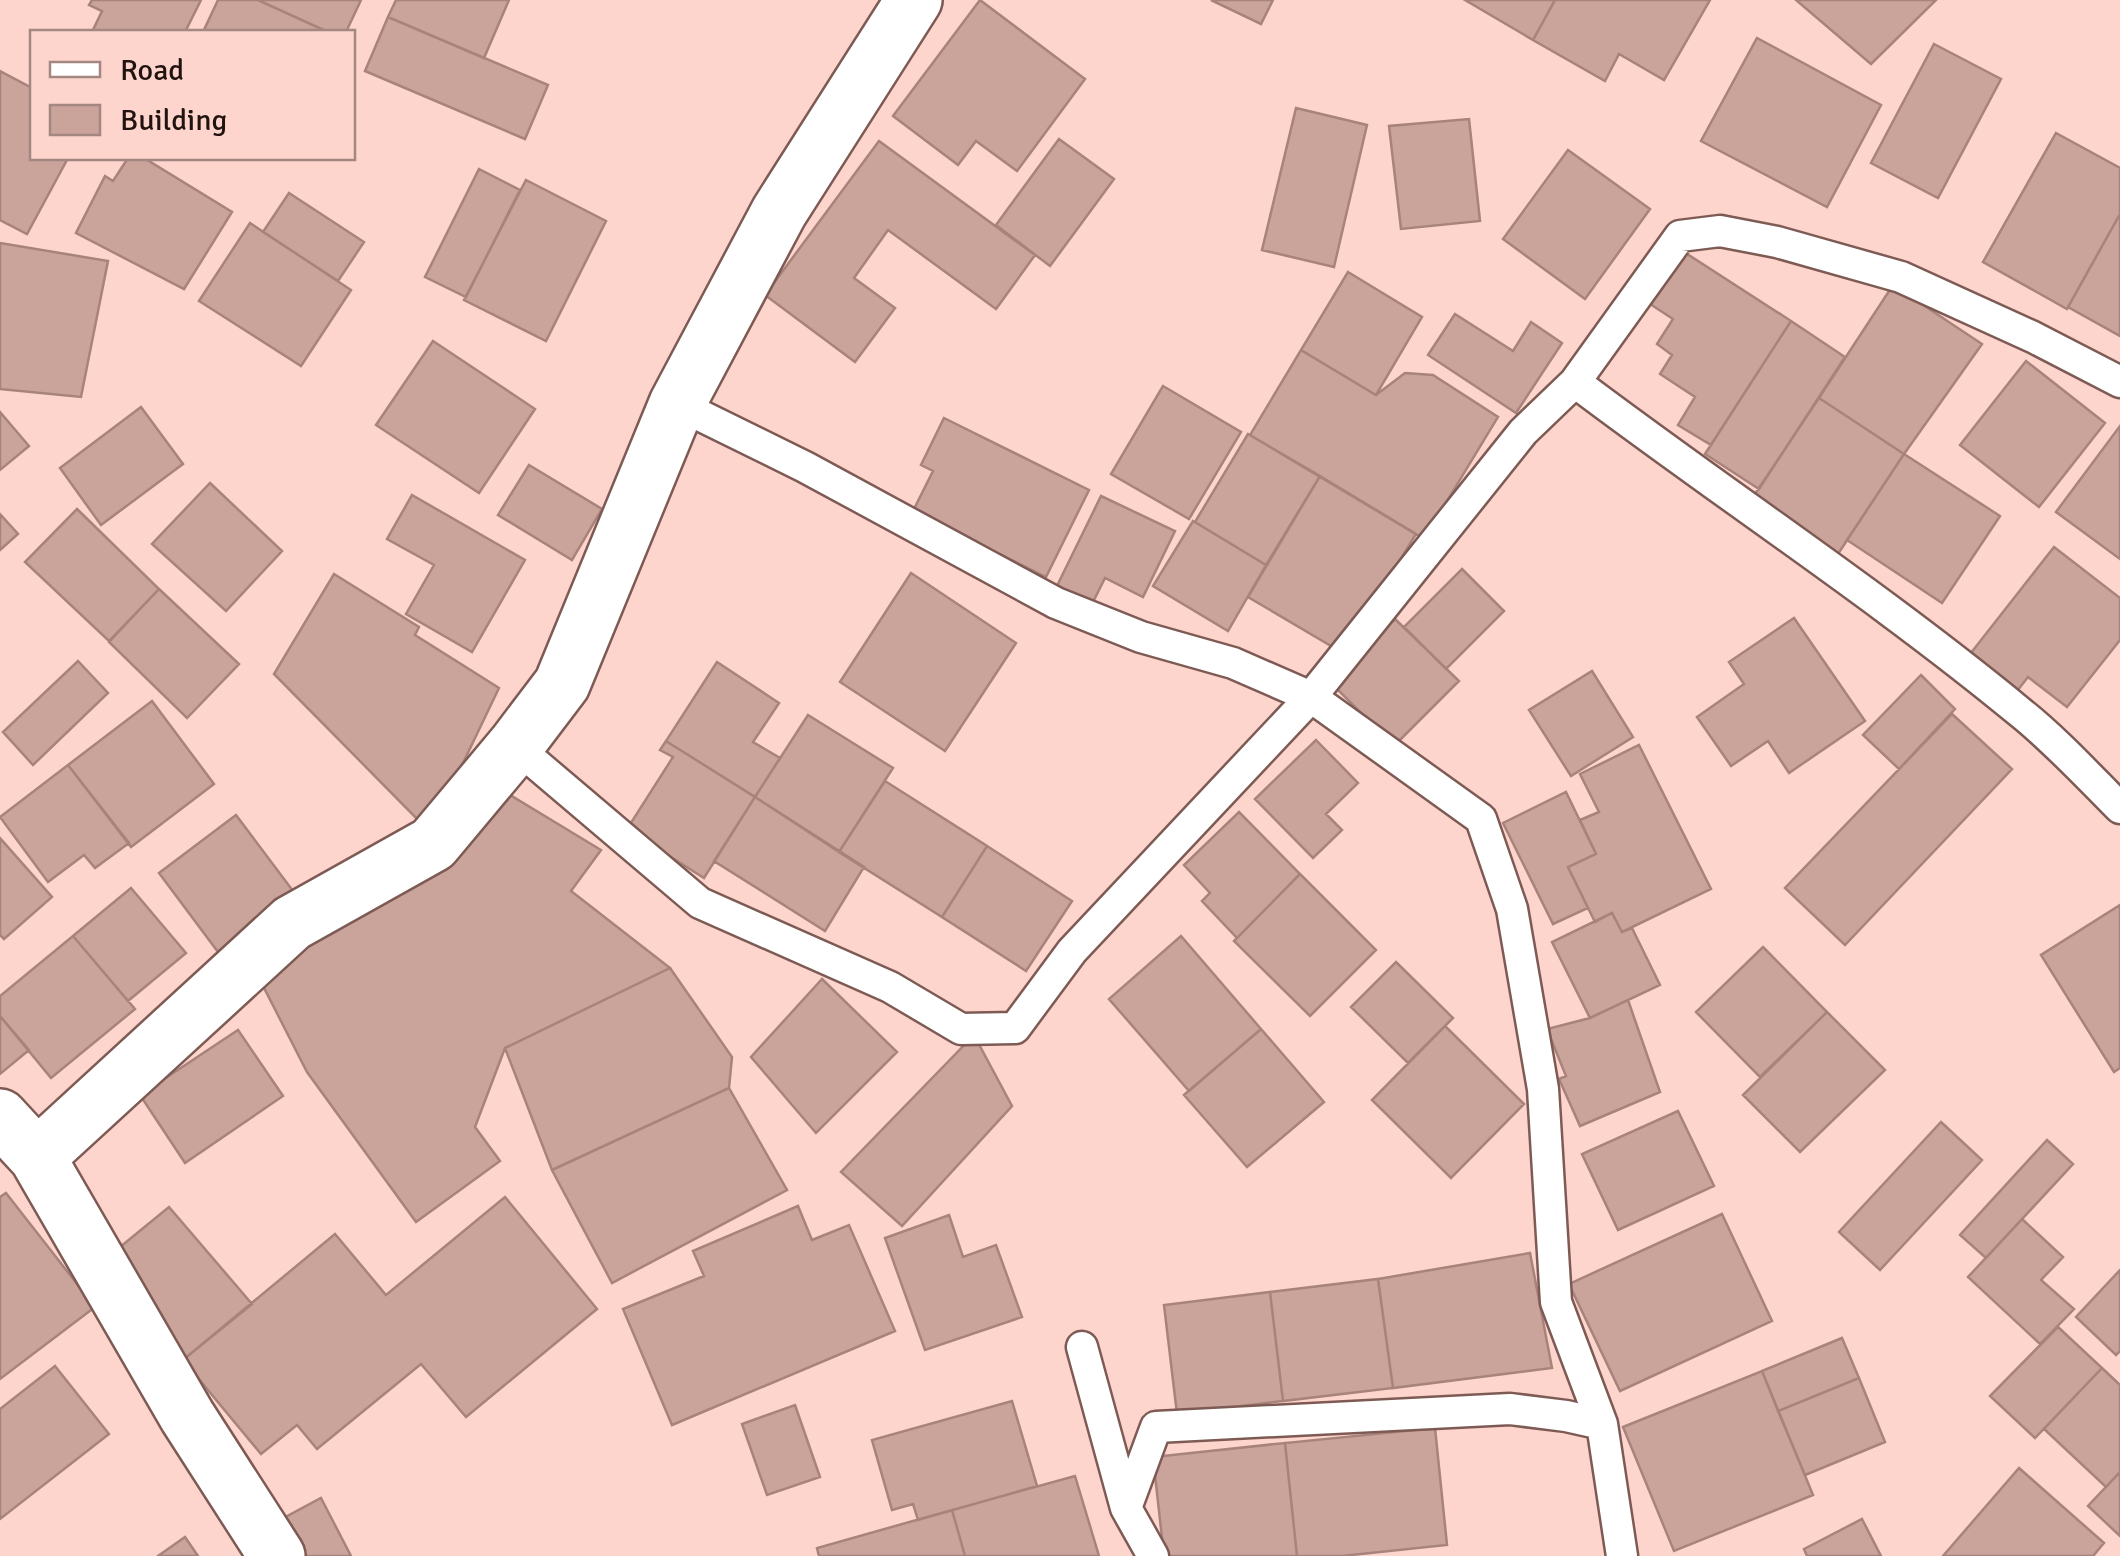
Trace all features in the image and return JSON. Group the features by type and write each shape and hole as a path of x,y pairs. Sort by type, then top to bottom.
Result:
{"street":[{"path":"37,1157 292,922 433,844 562,684 677,404 779,212 914,0"},
{"path":"0,1117 37,1157 187,1416 277,1556"}],"lane":[{"path":"515,746 700,903 890,987 961,1029 1015,1028 1072,950 1310,697 1523,432 1575,382 1680,236 1720,231 1777,242 1901,276 2120,382"},
{"path":"1575,382 1855,584 2025,715 2120,808"},
{"path":"677,404 1056,603 1141,636 1233,663 1310,697 1480,819 1512,909 1542,1089 1556,1302 1602,1424 1622,1556"},
{"path":"1082,1347 1126,1508 1153,1556"},
{"path":"1126,1508 1156,1427 1510,1410 1602,1424"}],"building":[{"path":"92,0 201,0 186,30 93,30 102,11 89,5"},
{"path":"218,0 258,0 324,30 204,30"},
{"path":"258,0 361,0 347,30 324,30"},
{"path":"396,0 509,0 484,58 388,17"},
{"path":"980,0 1085,79 1017,171 976,141 958,165 893,116"},
{"path":"1211,0 1273,0 1261,24"},
{"path":"1465,0 1555,0 1533,40"},
{"path":"1555,0 1710,0 1664,80 1619,54 1605,81 1533,40"},
{"path":"1796,0 1936,0 1871,64"},
{"path":"388,17 548,85 525,139 365,71"},
{"path":"1757,38 1881,105 1827,207 1701,141"},
{"path":"1934,44 2001,79 1938,198 1871,163"},
{"path":"0,71 30,87 30,160 67,160 27,234 0,220"},
{"path":"1296,108 1367,125 1334,267 1262,250"},
{"path":"1469,119 1480,221 1401,229 1389,126"},
{"path":"2056,133 2120,168 2120,214 2067,309 1983,262"},
{"path":"1059,139 1114,179 1050,266 996,225"},
{"path":"879,141 1035,255 996,309 888,230 854,278 895,308 855,362 765,295"},
{"path":"1568,150 1650,209 1585,299 1503,239"},
{"path":"127,160 147,160 232,212 184,289 76,233 105,176 113,181"},
{"path":"479,169 520,190 466,297 425,277"},
{"path":"526,180 606,221 546,341 464,300"},
{"path":"289,193 364,242 338,281 263,232"},
{"path":"2120,214 2120,336 2068,307"},
{"path":"250,223 351,290 301,366 199,301"},
{"path":"0,243 108,261 81,397 0,389"},
{"path":"1681,250 1791,321 1711,445 1678,425 1695,397 1660,374 1672,355 1657,344 1673,319 1647,302"},
{"path":"1348,272 1422,317 1376,395 1301,350"},
{"path":"1893,285 1982,344 1904,454 1819,398"},
{"path":"1455,314 1513,351 1531,322 1562,343 1516,413 1428,355"},
{"path":"1791,321 1845,357 1759,489 1705,454"},
{"path":"433,341 535,409 479,493 376,425"},
{"path":"1301,350 1376,395 1405,373 1433,375 1498,417 1424,539 1250,435"},
{"path":"2026,361 2105,423 2039,507 1960,445"},
{"path":"1163,386 1241,432 1189,519 1111,474"},
{"path":"1819,398 1904,454 1836,557 1751,500"},
{"path":"141,407 183,464 101,525 60,468"},
{"path":"0,412 29,446 0,470"},
{"path":"944,418 1089,490 1046,577 913,511 933,471 921,465"},
{"path":"2120,426 2120,559 2056,512"},
{"path":"1248,434 1320,476 1266,565 1195,522"},
{"path":"1904,454 2000,516 1942,603 1847,540"},
{"path":"529,465 602,509 572,560 498,515"},
{"path":"1320,476 1416,534 1343,653 1248,597"},
{"path":"210,483 282,551 226,611 152,544"},
{"path":"412,495 525,560 472,652 406,614 434,565 387,539"},
{"path":"1101,496 1175,531 1143,597 1105,578 1090,608 1055,590"},
{"path":"77,509 159,589 109,641 25,562"},
{"path":"0,514 18,534 0,550"},
{"path":"1193,521 1266,565 1228,631 1153,586"},
{"path":"2054,547 2120,598 2120,640 2067,707 2028,677 2014,695 1967,658"},
{"path":"1462,569 1504,611 1446,669 1404,627"},
{"path":"911,573 1016,643 945,751 840,682"},
{"path":"334,574 419,627 415,635 499,688 430,832 274,674"},
{"path":"159,589 239,664 187,718 109,642"},
{"path":"1794,618 1865,721 1789,773 1768,741 1731,766 1697,717 1744,684 1729,662"},
{"path":"1395,619 1459,681 1394,746 1331,683"},
{"path":"78,661 108,693 33,765 3,732"},
{"path":"717,662 779,703 753,742 780,758 755,797 666,741"},
{"path":"1592,671 1633,737 1571,776 1529,710"},
{"path":"1921,675 1955,709 1899,769 1863,735"},
{"path":"152,701 214,784 131,847 68,765"},
{"path":"1952,714 2012,769 1845,945 1785,888"},
{"path":"808,715 893,768 839,852 755,797"},
{"path":"1316,740 1358,783 1326,814 1342,830 1313,858 1255,799"},
{"path":"666,741 755,797 704,878 627,829 673,757 660,750"},
{"path":"1639,745 1711,889 1622,932 1612,913 1595,922 1568,867 1596,854 1580,820 1599,812 1580,774"},
{"path":"68,765 129,843 95,868 84,855 48,882 0,817"},
{"path":"885,781 987,846 942,917 839,852"},
{"path":"505,792 601,850 571,891 670,968 505,1048 475,1127 500,1161 416,1222 307,1072 260,980 337,916 378,907 468,841"},
{"path":"1566,792 1596,854 1568,867 1588,908 1553,924 1503,823"},
{"path":"755,797 864,867 825,931 714,861"},
{"path":"1239,812 1300,874 1237,938 1202,901 1210,893 1184,865"},
{"path":"236,815 296,895 218,952 159,873"},
{"path":"0,838 52,897 4,939 0,935"},
{"path":"987,846 1072,901 1026,971 942,917"},
{"path":"1300,874 1376,950 1310,1016 1234,941"},
{"path":"131,888 186,953 128,1001 73,936"},
{"path":"2120,905 2120,1068 2114,1072 2041,955"},
{"path":"1612,913 1622,932 1632,928 1660,985 1590,1018 1552,942"},
{"path":"73,936 135,1009 51,1078 0,1016 0,996"},
{"path":"1181,936 1261,1029 1189,1091 1109,999"},
{"path":"1763,947 1827,1012 1760,1077 1696,1012"},
{"path":"1396,962 1453,1018 1408,1063 1351,1007"},
{"path":"670,968 732,1057 729,1088 552,1170 505,1048"},
{"path":"822,979 897,1052 816,1133 751,1057"},
{"path":"1628,1000 1660,1092 1580,1126 1559,1079 1566,1076 1547,1029 1590,1018"},
{"path":"1827,1012 1885,1070 1800,1152 1743,1095"},
{"path":"0,1016 29,1050 0,1074"},
{"path":"1445,1026 1524,1104 1451,1178 1372,1100"},
{"path":"1261,1029 1324,1102 1247,1167 1184,1095"},
{"path":"238,1030 283,1096 185,1163 140,1095"},
{"path":"974,1035 1012,1106 902,1226 841,1172"},
{"path":"729,1088 787,1190 612,1283 552,1170"},
{"path":"1678,1111 1714,1186 1618,1230 1582,1154"},
{"path":"1941,1122 1982,1160 1880,1270 1839,1232"},
{"path":"2047,1140 2073,1164 1986,1258 1960,1235"},
{"path":"6,1193 95,1307 0,1379 0,1197"},
{"path":"505,1197 597,1309 466,1417 421,1364 317,1449 297,1425 261,1454 183,1360 335,1234 386,1295"},
{"path":"798,1206 812,1240 849,1225 895,1331 672,1425 623,1309 704,1276 693,1251"},
{"path":"169,1207 252,1304 183,1360 103,1261"},
{"path":"1722,1214 1772,1321 1620,1391 1569,1284"},
{"path":"949,1215 963,1257 996,1245 1022,1317 925,1350 885,1238"},
{"path":"2022,1219 2063,1257 2041,1280 2074,1309 2040,1344 1968,1277"},
{"path":"1530,1253 1552,1368 1393,1388 1378,1279"},
{"path":"2120,1270 2120,1351 2116,1355 2076,1317"},
{"path":"1378,1279 1393,1388 1283,1401 1270,1292"},
{"path":"1270,1292 1283,1401 1177,1414 1164,1305"},
{"path":"2058,1327 2102,1368 2035,1438 1990,1396"},
{"path":"1842,1338 1859,1378 1778,1411 1762,1371"},
{"path":"55,1366 109,1434 0,1519 0,1409"},
{"path":"2102,1368 2120,1385 2120,1472 2106,1487 2044,1429"},
{"path":"1762,1371 1813,1495 1674,1551 1623,1427"},
{"path":"1859,1378 1885,1442 1805,1475 1778,1411"},
{"path":"1012,1401 1037,1486 918,1520 913,1504 892,1510 872,1440"},
{"path":"795,1405 820,1477 767,1495 742,1424"},
{"path":"1435,1428 1447,1545 1342,1556 1297,1556 1285,1443"},
{"path":"1285,1443 1297,1556 1164,1556 1153,1457"},
{"path":"2019,1468 2104,1543 2093,1556 1943,1556"},
{"path":"2120,1472 2120,1536 2088,1506"},
{"path":"1075,1476 1099,1556 965,1556 952,1510"},
{"path":"321,1498 351,1556 297,1556 278,1521"},
{"path":"952,1510 965,1556 819,1556 817,1548"},
{"path":"1862,1519 1881,1556 1807,1556 1804,1549"},
{"path":"185,1537 198,1556 158,1556"}]}
